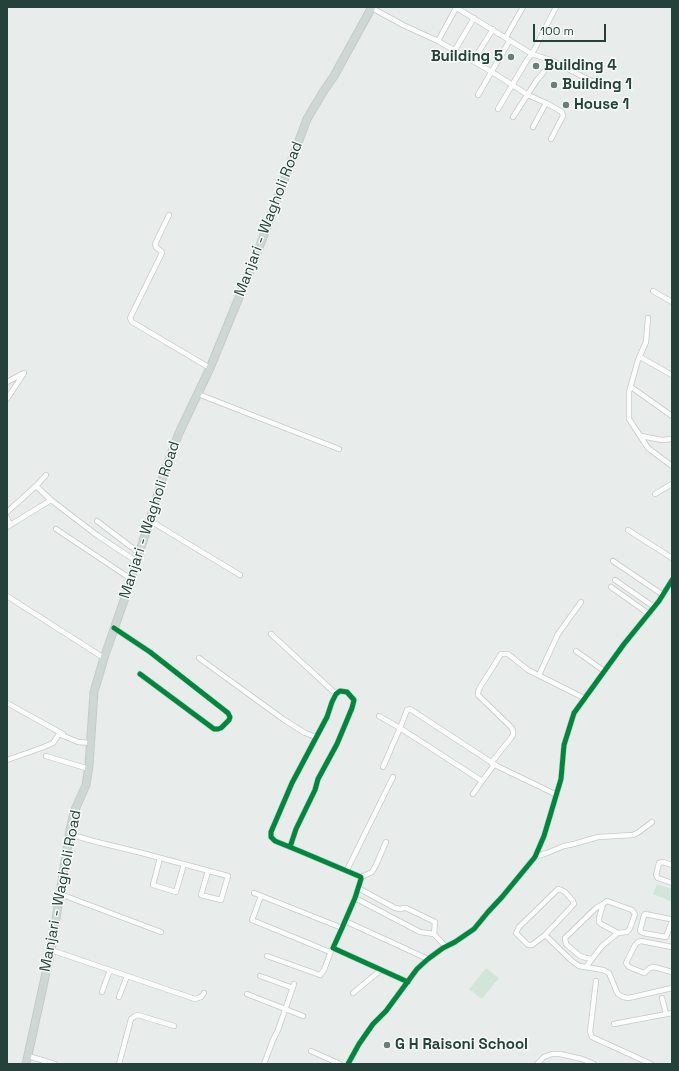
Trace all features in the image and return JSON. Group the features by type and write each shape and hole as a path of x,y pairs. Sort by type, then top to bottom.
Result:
{"main road":[{"name":"Manjari - Wagholi Road","path":"26,1064 51,950 69,834 74,812 86,785 89,769 94,692 170,454 210,368 256,256 307,119 334,76 372,7"}],"street":[{"path":"372,7 403,25 455,50 512,86 562,112 563,114 551,139"},
{"path":"478,95 492,72 523,7"},
{"path":"498,109 532,54 556,7"},
{"path":"438,41 456,8 508,38 532,54 553,61 593,82"},
{"path":"455,50 474,18"},
{"path":"473,61 493,29"},
{"path":"513,117 537,80 553,61"},
{"path":"533,127 546,103"},
{"path":"170,215 155,244 162,253 130,318 132,322 210,368"},
{"path":"653,291 672,302"},
{"path":"648,318 646,342 640,357 629,396 629,419 648,448 672,466"},
{"path":"640,357 672,375"},
{"path":"7,382 24,373 7,399"},
{"path":"631,387 672,416"},
{"path":"198,394 339,450"},
{"path":"641,436 662,440 672,439"},
{"path":"7,512 46,475"},
{"path":"656,494 672,484"},
{"path":"36,486 51,500 98,536 136,561"},
{"path":"7,518 8,526 51,500"},
{"path":"149,520 240,575"},
{"path":"97,521 139,553"},
{"path":"56,529 131,579"},
{"path":"628,530 672,558"},
{"path":"613,561 663,595"},
{"path":"615,580 654,607"},
{"path":"348,1064 359,1044 373,1024 386,1011 417,969 428,959 474,929 535,857 544,836 557,795 561,779 564,745 574,712 649,614 672,580"},
{"path":"611,587 649,614"},
{"path":"7,596 104,658"},
{"path":"539,675 558,634 581,602"},
{"path":"114,628 150,652 228,713 230,717 229,720 221,728 214,729 140,674"},
{"path":"271,634 336,694"},
{"path":"576,650 604,672"},
{"path":"473,794 513,735 512,728 478,695 479,690 502,654 508,654 519,663 539,675 584,698"},
{"path":"199,658 283,719 305,733 316,737"},
{"path":"290,847 296,829 315,790 318,779 337,744 352,708 354,700 347,692 340,691 336,694 327,717 292,783 271,832 271,837 290,847 361,877 372,872 386,842"},
{"path":"7,703 78,742"},
{"path":"383,767 407,710 410,709 493,764 557,795"},
{"path":"379,716 482,781"},
{"path":"7,760 44,748 53,743 59,734 78,742 91,743"},
{"path":"46,756 89,769"},
{"path":"346,870 393,777"},
{"path":"535,857 564,846 598,837 633,835 652,822"},
{"path":"69,834 228,876 221,900 201,895 208,871"},
{"path":"160,858 153,885 176,892 184,864"},
{"path":"672,865 663,862 659,863 656,875 658,878 672,883"},
{"path":"267,956 320,975 324,970 331,950 355,898 361,877"},
{"path":"358,888 395,908 406,908 435,922 434,934"},
{"path":"558,889 562,890 574,904 545,935 532,945 528,945 516,933 519,927 558,889"},
{"path":"254,893 342,928"},
{"path":"60,894 161,932"},
{"path":"261,896 252,920 331,950 408,982"},
{"path":"355,898 420,932 434,934 446,947"},
{"path":"586,967 602,946 618,933 627,932 635,914 632,910 607,901 596,908 565,938 566,944 580,956 592,959"},
{"path":"603,904 599,922 618,933"},
{"path":"645,914 670,919 672,921 671,927 667,937 665,938 640,931 645,914"},
{"path":"345,921 428,959"},
{"path":"545,935 575,964 603,970 609,973 618,994 623,997 633,997 672,988"},
{"path":"672,947 641,941 638,942 626,963 629,967 644,973 650,968 654,967 672,972"},
{"path":"51,950 195,999 201,997 204,993"},
{"path":"102,992 110,970"},
{"path":"353,993 381,970"},
{"path":"119,997 127,976"},
{"path":"260,976 294,986 264,1064"},
{"path":"596,981 590,1032 592,1037 651,1064"},
{"path":"247,994 302,1016"},
{"path":"662,998 666,1014"},
{"path":"614,1024 672,1013"},
{"path":"118,1064 131,1019 135,1016 138,1015 174,1026"},
{"path":"311,1051 340,1064"},
{"path":"537,1064 544,1056 560,1054 578,1058 594,1064"},
{"path":"28,1056 55,1064"}],"green space":[{"path":"657,884 672,889 672,902 653,894"},
{"path":"486,968 499,978 482,999 469,989"}],"cycle path":[{"path":"348,1064 359,1044 373,1024 386,1011 417,969 443,948 474,929 535,857 544,836 561,779 564,745 574,713 624,644 659,601 672,580"},
{"path":"114,628 150,652 228,713 230,717 229,720 221,728 214,729 140,674"},
{"path":"290,847 296,829 315,790 318,779 337,744 352,708 354,700 347,692 340,691 336,694 327,717 292,783 271,832 271,837 275,841 361,877 355,898 333,948 408,982"}],"place":[{"name":"Building 5","path":"511,57"},
{"name":"Building 4","path":"536,66"},
{"name":"Building 1","path":"554,85"},
{"name":"House 1","path":"566,105"},
{"name":"G H Raisoni School","path":"387,1045"}]}
